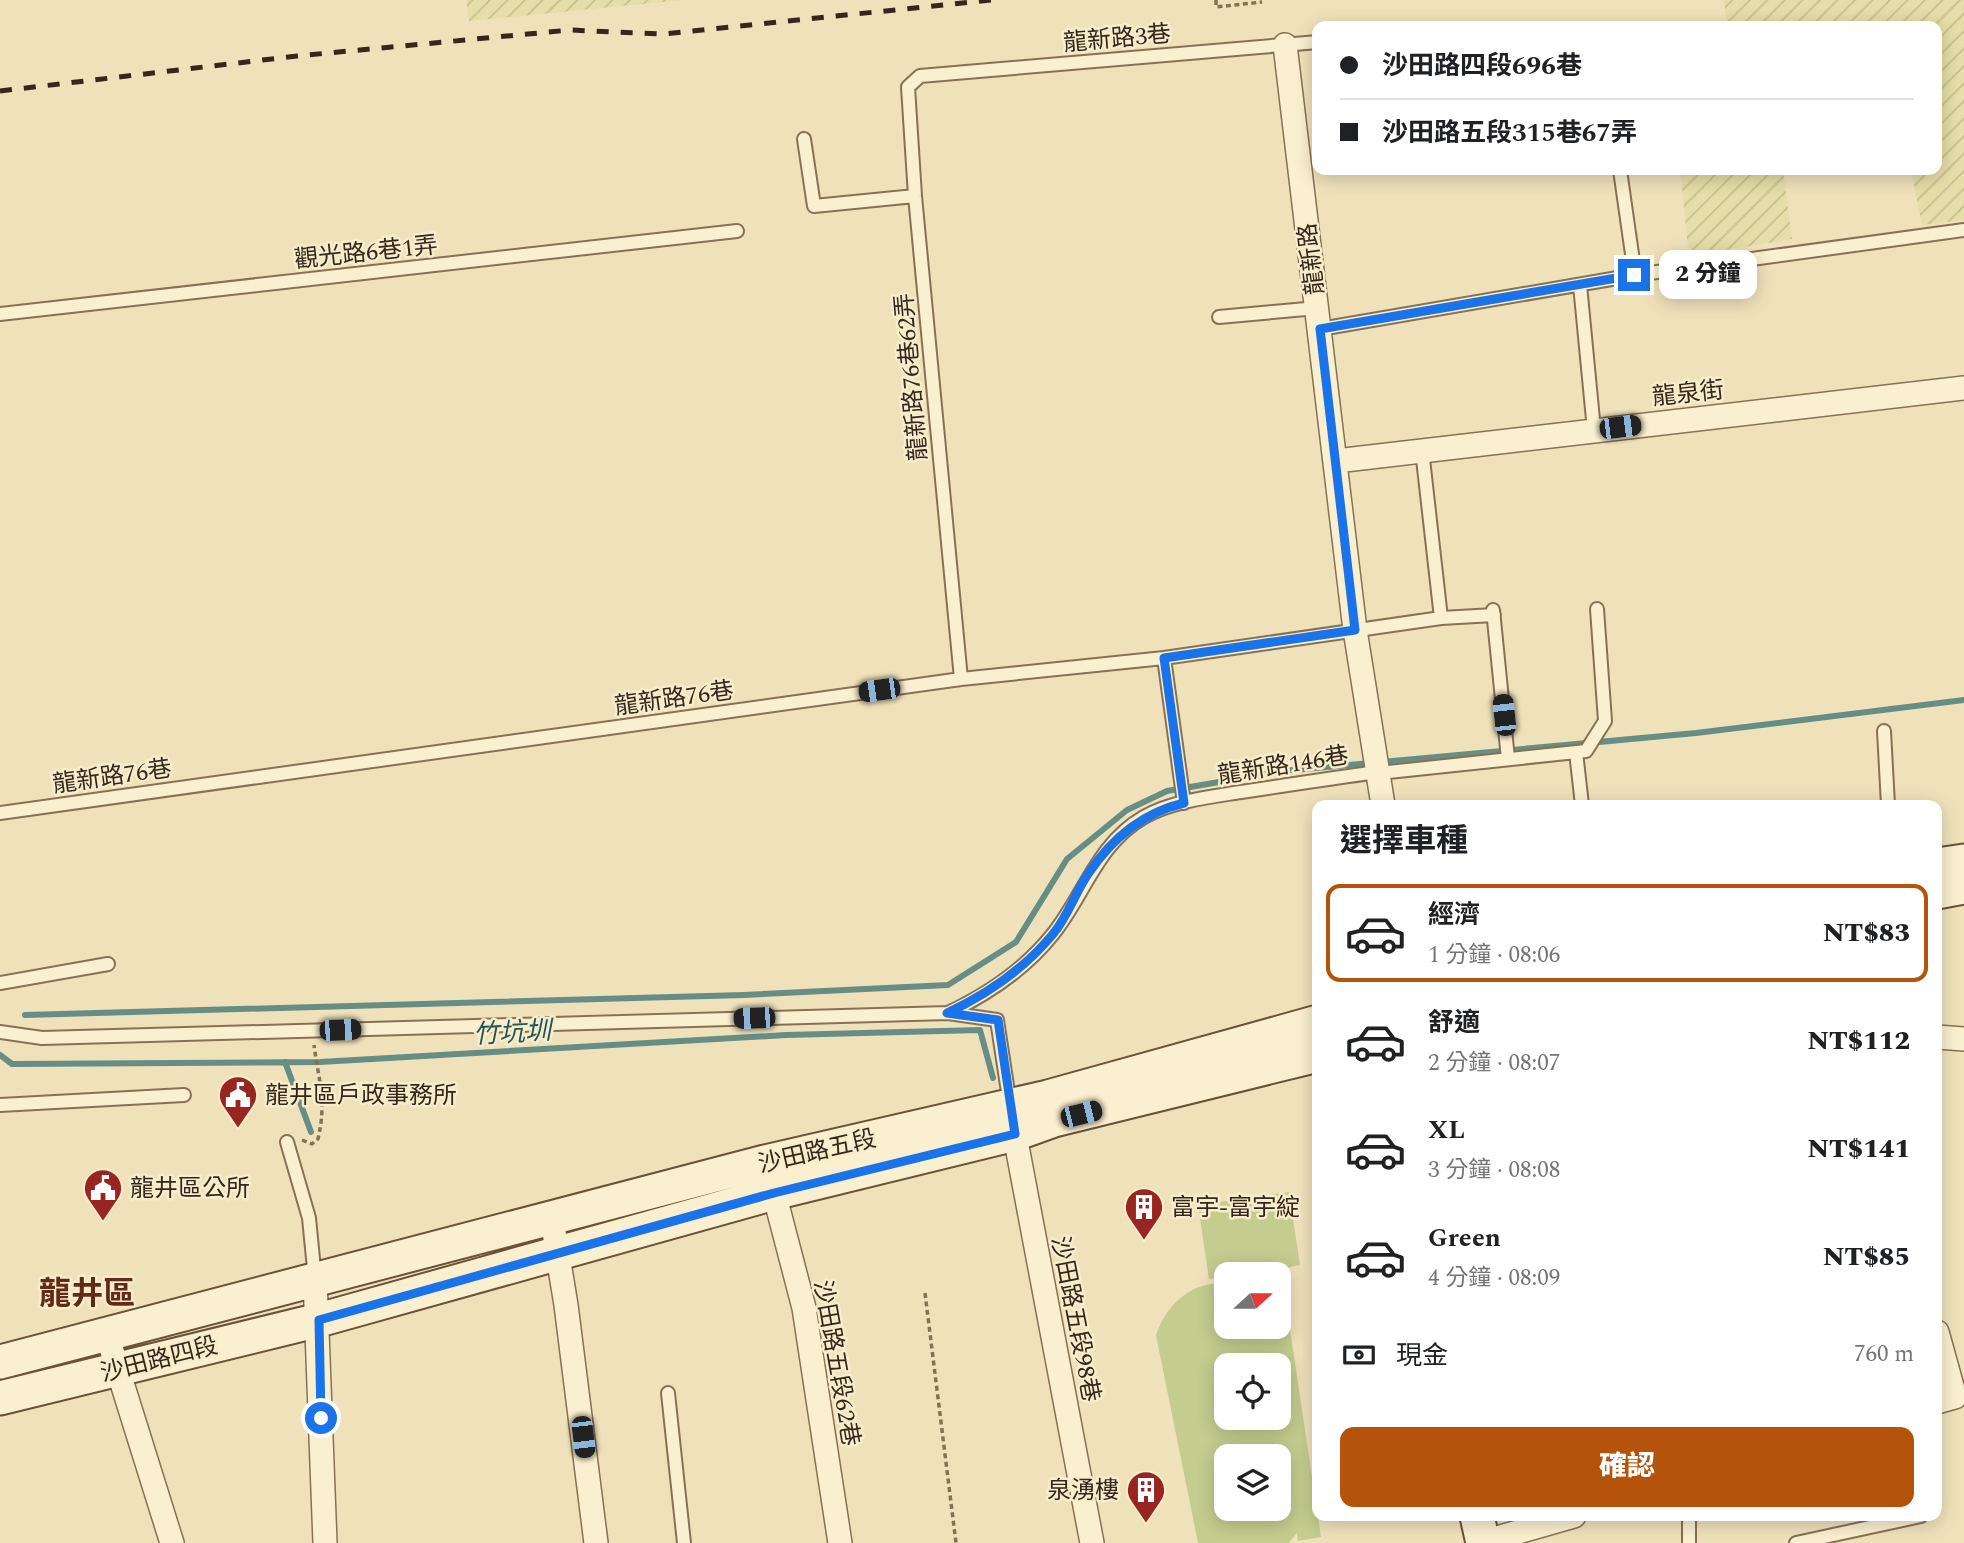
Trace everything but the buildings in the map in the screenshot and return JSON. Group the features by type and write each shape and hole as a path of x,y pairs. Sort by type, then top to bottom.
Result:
{"street":[{"name":"龍新路","path":"1285,45 1355,630 1382,800"},
{"name":"龍泉街","path":"1336,461 1964,388"},
{"path":"1942,864 1964,860"},
{"path":"1942,891 1964,887"},
{"name":"沙田路五段","path":"319,1320 774,1193 1012,1120 1048,1097 1312,1024"},
{"path":"1942,1037 1964,1039"},
{"name":"沙田路五段","path":"316,1279 552,1220 765,1162 1012,1120 1054,1120 1312,1056"},
{"name":"沙田路五段98巷","path":"1012,1120 1092,1543"},
{"name":"沙田路五段62巷","path":"774,1193 804,1308 840,1543"},
{"path":"552,1220 596,1543"},
{"path":"316,1279 325,1543"},
{"name":"沙田路四段","path":"0,1362 316,1279"},
{"path":"193,1312 204,1348"},
{"name":"沙田路四段","path":"0,1398 319,1320"},
{"path":"107,1335 172,1543"},
{"path":"1942,1370 1946,1400"},
{"path":"1478,1521 1483,1543 1557,1521"}],"lane":[{"name":"龍新路3巷","path":"920,76 1312,42"},
{"name":"龍新路76巷62弄","path":"920,76 908,87 915,196 961,679"},
{"path":"804,139 814,206 915,196"},
{"path":"1621,175 1634,275"},
{"path":"1219,317 1319,318 1580,285 1634,275 1964,230"},
{"name":"觀光路6巷1弄","path":"0,314 737,231"},
{"path":"1580,285 1594,430"},
{"path":"1422,450 1441,618"},
{"path":"1583,800 1581,752 1605,721 1597,609"},
{"name":"龍新路76巷","path":"0,813 961,679 1164,658 1493,613 1508,758"},
{"path":"1164,658 1184,800"},
{"path":"1884,731 1888,800"},
{"name":"龍新路146巷","path":"947,1013 990,990 1031,957 1054,932 1088,873 1119,836 1144,817 1184,800 1378,766 1581,752"},
{"path":"0,983 108,964"},
{"path":"0,1032 43,1038 947,1013 998,1020 1012,1120"},
{"path":"0,1105 184,1095"},
{"path":"287,1142 310,1218 316,1279"},
{"path":"668,1393 684,1543"},
{"path":"1689,1521 1689,1543"},
{"path":"1796,1543 1903,1521"}],"path":[{"path":"1216,0 1216,7 1262,2"},
{"path":"287,1142 296,1138 312,1144 318,1139 324,1101 314,1051"},
{"path":"925,1293 956,1543"}],"shaded area":[{"path":"466,0 683,0 469,21"},
{"path":"1724,0 1964,0 1964,220 1922,225 1912,175 1942,175 1942,21 1726,21"},
{"path":"1681,175 1784,175 1792,239 1689,256"}],"green space":[{"path":"1289,1192 1300,1265 1292,1267 1292,1262 1214,1262 1214,1278 1209,1279 1198,1205"},
{"path":"1214,1284 1214,1339 1291,1339 1312,1477 1312,1521 1319,1521 1321,1537 1298,1541 1297,1533 1289,1543 1198,1543 1156,1335 1174,1304 1182,1296"}],"waterway":[{"path":"1382,762 1696,733 1964,700"},
{"path":"25,1015 744,995 948,985 1016,942 1067,859 1127,810 1167,791 1283,771 1371,763"},
{"name":"竹坑圳","path":"0,1055 12,1064 320,1062 786,1035 980,1030 993,1078"},
{"path":"285,1062 311,1132"}],"railway":[{"path":"0,91 297,56 570,30 663,34 991,0"}],"place":[{"name":"龍井區戶政事務所","path":"238,1129"},
{"name":"龍井區公所","path":"103,1222"},
{"name":"富宇-富宇綻","path":"1144,1241"},
{"name":"泉湧樓","path":"1146,1524"}],"district":[{"name":"龍井區","path":"87,1293"}],"route":[{"path":"321,1418 319,1320 774,1193 1015,1134 998,1020 947,1013 990,990 1031,957 1054,932 1088,873 1119,836 1144,817 1184,803 1164,658 1355,630 1320,329 1634,275"}]}
